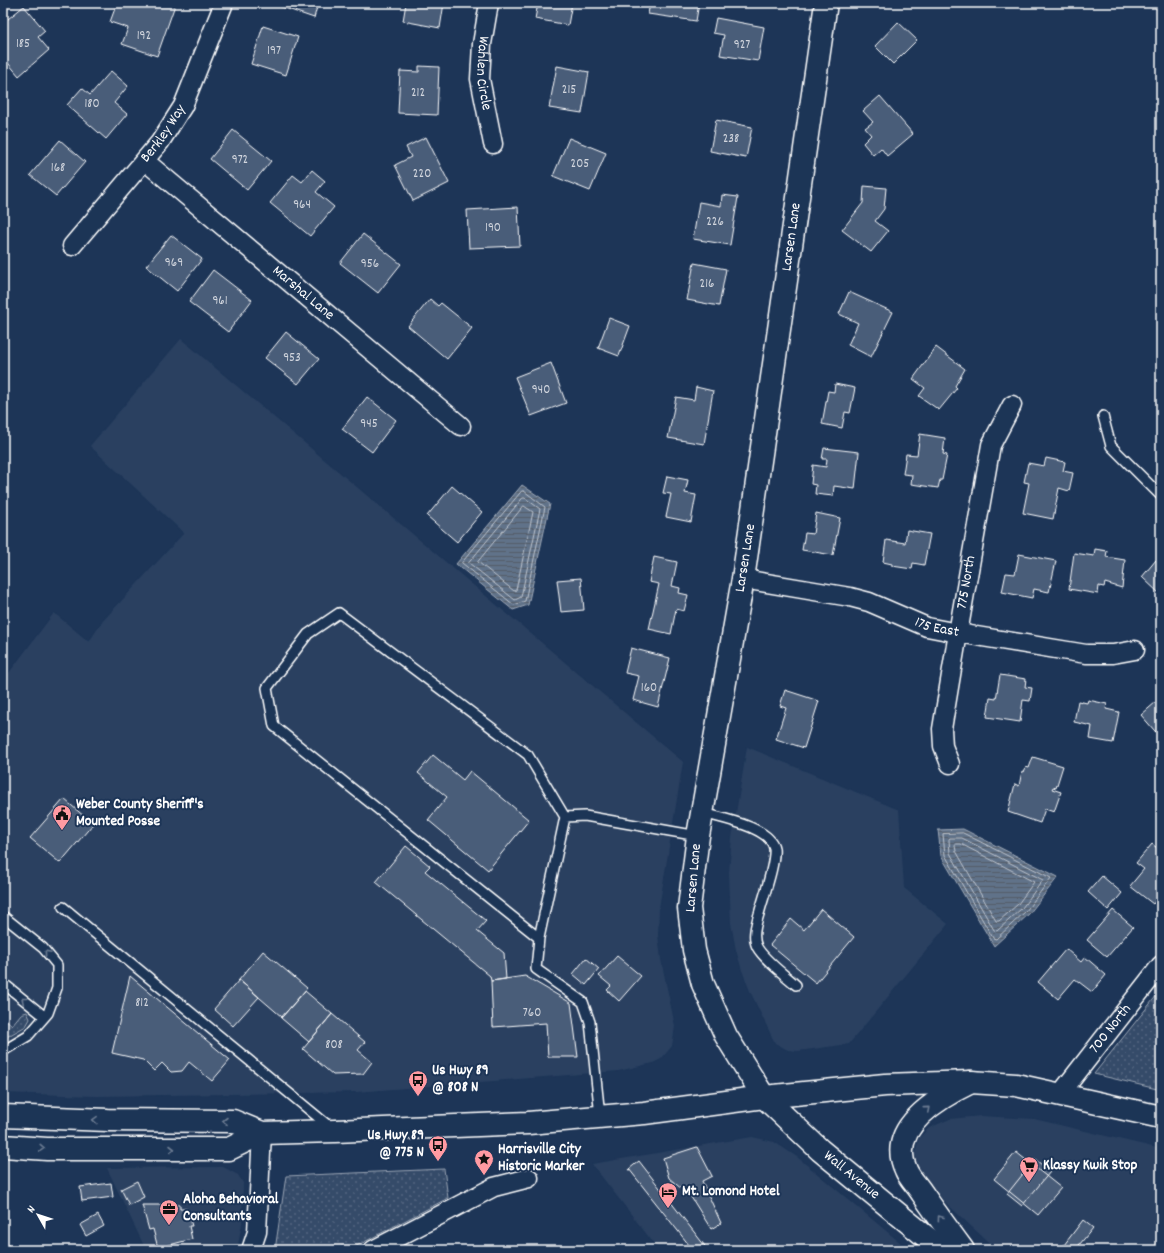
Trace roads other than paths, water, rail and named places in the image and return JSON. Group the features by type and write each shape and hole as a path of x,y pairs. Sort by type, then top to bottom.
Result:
{"main road":[{"name":"Larsen Lane","path":"764,1097 726,1036 703,984 696,957 690,908 698,836 743,579 826,3"},
{"path":"963,1250 905,1170 901,1148 911,1126 926,1109 948,1093 971,1082"},
{"path":"3,1116 108,1120 233,1121 262,1133 335,1131 528,1123 644,1113 764,1097 885,1085 971,1082 1016,1085 1161,1117"},
{"name":"Wall Avenue","path":"764,1097 820,1150 942,1250"},
{"path":"3,1146 55,1149 230,1149 262,1133"}],"street":[{"name":"Berkley Way","path":"72,246 145,161 160,142 183,106 224,3"},
{"name":"Wahlen Circle","path":"489,3 482,44 480,80 493,144"},
{"name":"Marshal Lane","path":"145,161 461,426"},
{"name":"775 North","path":"950,764 942,746 942,729 958,633 992,445 1012,405"},
{"name":"175 East","path":"743,579 850,597 870,602 927,627 958,633 1086,654 1113,654 1135,650"},
{"name":"700 North","path":"1061,1094 1161,965"},
{"path":"252,1250 257,1232 261,1180 262,1133"},
{"path":"372,1250 494,1187 529,1178"}],"lane":[{"path":"1103,416 1111,446 1161,496"},
{"path":"539,938 274,726 267,688 308,634 339,613 528,755 564,817 539,938 536,969 583,1002 590,1022 600,1116"},
{"path":"703,813 752,827 768,837 774,848 772,864 757,922 755,937 757,946 764,955 796,985"},
{"path":"564,817 585,816 698,836"},
{"path":"63,907 335,1131"},
{"path":"3,916 43,948 57,965 57,988 48,1013 28,1036 3,1051"},
{"path":"3,983 44,1016"}],"water":[{"path":"522,485 550,504 528,605 513,610 456,564"},
{"path":"963,829 1058,877 1029,914 994,946 941,856 938,830"}],"place":[{"name":"Weber County Sheriff's Mounted Posse","path":"62,831"},
{"name":"Us Hwy 89 @ 808 N","path":"418,1097"},
{"name":"Us Hwy 89 @ 775 N","path":"438,1162"},
{"name":"Harrisville City Historic Marker","path":"484,1176"},
{"name":"Klassy Kwik Stop","path":"1029,1183"},
{"name":"Mt. Lomond Hotel","path":"668,1209"},
{"name":"Aloha Behavioral Consultants","path":"169,1226"}]}
